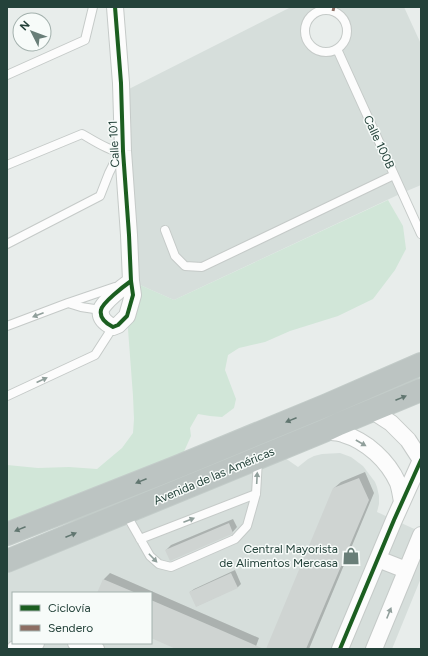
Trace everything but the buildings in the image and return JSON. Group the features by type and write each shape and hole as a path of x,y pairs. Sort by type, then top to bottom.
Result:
{"highway":[{"name":"Avenida de las Américas","path":"7,534 327,406 421,364"},
{"name":"Avenida de las Américas","path":"7,562 421,390"},
{"path":"327,406 342,404 357,405 371,410"}],"street":[{"name":"Calle 101","path":"113,327 118,325 127,316 133,295 121,152 121,83 115,7"},
{"path":"113,327 106,324 102,318 101,310 105,303 131,281"},
{"path":"340,649 421,460 408,440 391,423 371,410"},
{"path":"324,431 343,434 361,442 376,453 388,467 398,484 402,502"},
{"path":"374,649 421,535"},
{"path":"378,559 406,570"},
{"path":"80,644 96,649"}],"lane":[{"path":"7,75 85,40 93,7"},
{"path":"324,10 333,11 341,16 346,24 346,38 337,49 328,53 318,51 310,46 305,37 304,28 308,18 316,12 324,10"},
{"name":"Calle 100B","path":"337,49 421,234"},
{"path":"7,165 82,134 103,146 121,152 109,173 100,196 7,244"},
{"path":"165,230 175,256 185,266 202,267 394,175"},
{"path":"7,326 115,287"},
{"path":"68,303 81,307 101,310"},
{"path":"7,396 95,355 113,327"},
{"path":"125,513 150,556 159,564 171,567 235,539 247,526 256,494 258,458"},
{"path":"140,539 256,494"}],"shaded area":[{"path":"291,7 404,7 421,44 421,185 174,300 131,281 121,93","holes":["324,10 333,11 341,16 346,24 347,33 344,42 337,49 328,53 318,51 310,46 305,37 304,27 308,18 316,12"]},
{"path":"275,451 298,467 308,459 322,454 340,453 351,457 363,466 375,482 379,496 377,512 421,532 421,578 392,649 7,649 7,561"}],"green space":[{"path":"388,200 403,226 406,249 395,270 373,299 338,316 290,331 265,342 239,348 228,355 225,370 236,399 234,408 222,417 198,414 190,428 191,436 177,467 7,534 7,465 38,468 69,467 97,469 122,448 133,433 133,396 127,316 131,281 174,300"}],"marked path":[{"path":"333,11 334,7"}],"cycle path":[{"path":"115,7 121,83 123,151 133,295 127,316 118,325 113,327 102,319 102,307 109,299 131,281"},
{"path":"340,649 421,460"}],"place":[{"name":"Central Mayorista de Alimentos Mercasa","path":"351,556"}]}
